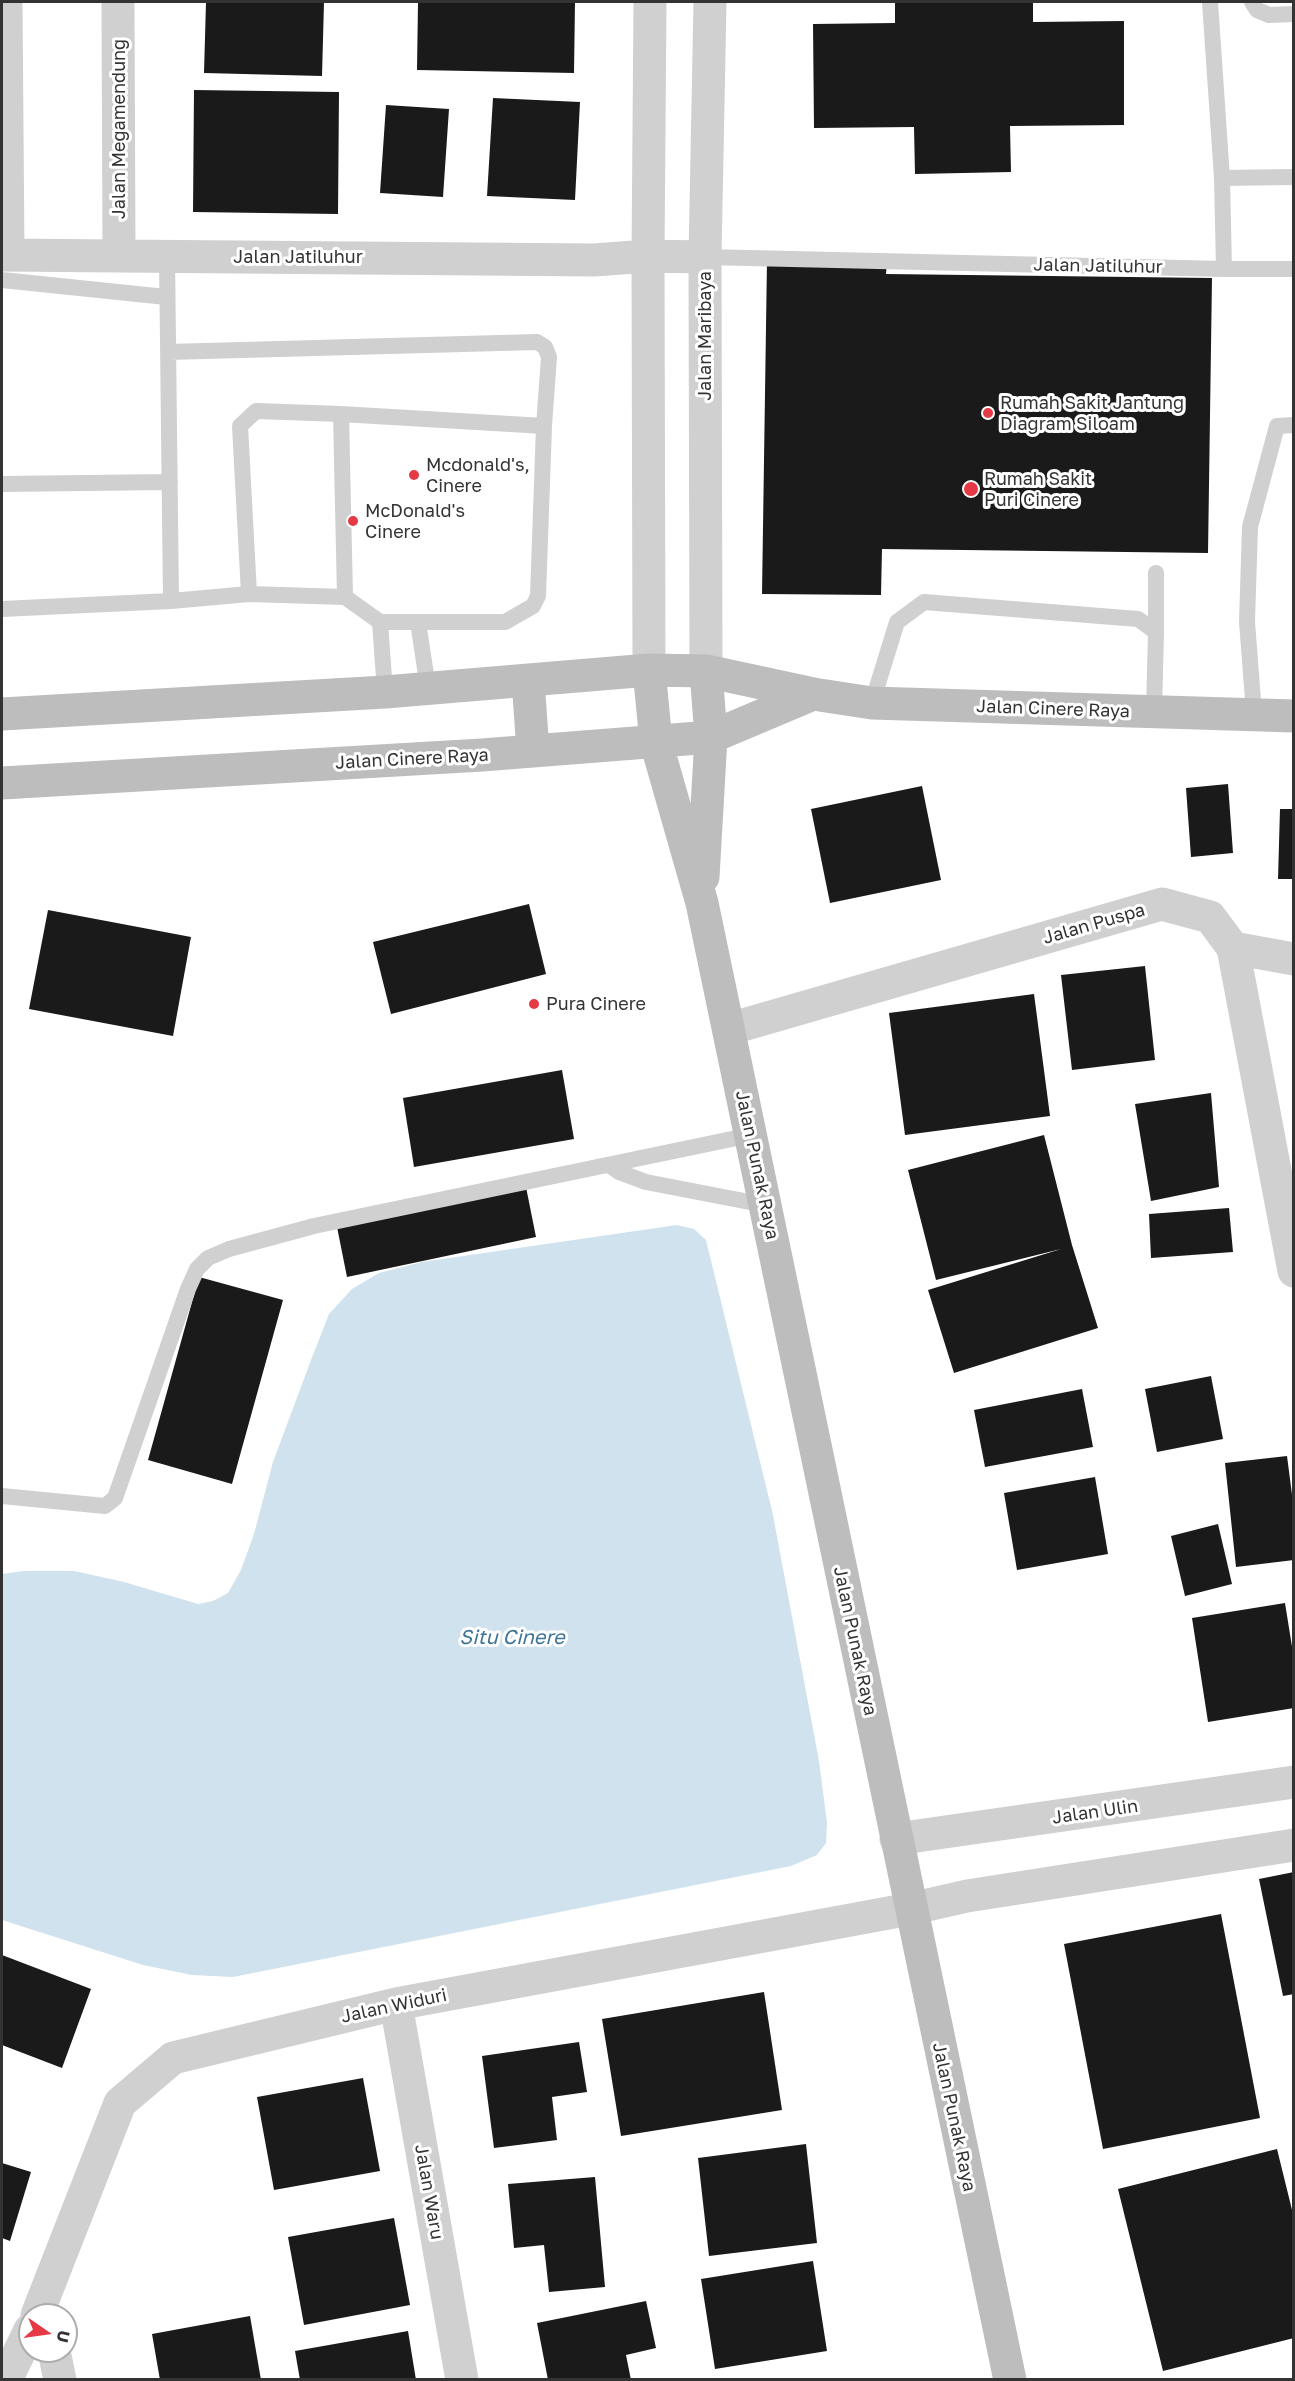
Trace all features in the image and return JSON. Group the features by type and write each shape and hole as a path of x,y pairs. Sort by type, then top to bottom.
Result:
{"main road":[{"name":"Jalan Cinere Raya","path":"2,714 385,692 649,670 706,671 813,694 872,703 1293,716"},
{"name":"Jalan Punak Raya","path":"649,670 656,742 702,903 910,1909 1010,2379"},
{"name":"Jalan Punak Raya","path":"702,903 711,737 706,671"},
{"path":"528,680 533,751"},
{"name":"Jalan Cinere Raya","path":"2,783 533,751 711,737 813,694"}],"street":[{"path":"4,263 6,2"},
{"name":"Jalan Megamendung","path":"118,2 119,256"},
{"path":"649,670 650,2"},
{"name":"Jalan Maribaya","path":"706,671 705,257 710,2"},
{"name":"Jalan Jatiluhur","path":"4,263 119,256 594,260 648,256 705,257"},
{"name":"Jalan Puspa","path":"729,1029 1162,904 1210,916 1233,948 1293,1271"},
{"path":"1233,948 1293,959"},
{"name":"Jalan Ulin","path":"896,1839 1293,1782"},
{"path":"910,1909 967,1896 1293,1845"},
{"name":"Jalan Widuri","path":"44,2303 120,2103 173,2058 396,2004 910,1909"},
{"name":"Jalan Waru","path":"396,2004 462,2379"},
{"name":"Jalan Widuri","path":"6,2379 18,2356"},
{"path":"57,2363 60,2379"}],"lane":[{"path":"1210,2 1222,178 1224,269"},
{"path":"1252,2 1257,10 1269,15 1293,14"},
{"path":"1222,178 1293,177"},
{"path":"167,256 171,601"},
{"name":"Jalan Jatiluhur","path":"705,257 1293,269"},
{"path":"4,263 166,297"},
{"path":"2,609 171,601 249,594 345,597 380,622 505,622 533,606 538,596 544,426 549,357 545,347 537,342 168,352"},
{"path":"249,594 240,426 256,411 544,426"},
{"path":"341,414 345,597"},
{"path":"1254,713 1247,622 1250,527 1277,426 1293,425"},
{"path":"2,484 170,482"},
{"path":"1154,712 1156,573"},
{"path":"872,703 897,622 924,602 1138,619 1156,632"},
{"path":"380,622 385,692"},
{"path":"418,622 428,688"},
{"path":"2,1496 105,1506 115,1498 188,1288 197,1269 208,1258 229,1249 314,1226 751,1136"},
{"path":"609,1165 619,1172 646,1182 765,1205"}],"water":[{"name":"Situ Cinere","path":"677,1225 694,1229 706,1240 773,1515 819,1761 827,1823 826,1843 817,1855 791,1866 233,1977 192,1975 143,1965 2,1920 2,1574 24,1571 74,1571 124,1582 198,1604 213,1601 228,1593 241,1570 254,1534 273,1462 329,1314 352,1289 379,1273 422,1262"}],"building":[{"path":"206,2 324,2 322,76 204,73"},
{"path":"418,2 575,2 574,73 417,70"},
{"path":"895,2 1033,2 1033,22 1124,21 1124,125 1010,126 1011,172 915,174 914,127 814,128 813,24 895,23"},
{"path":"194,90 339,92 338,214 193,212"},
{"path":"493,98 580,102 575,200 487,196"},
{"path":"386,105 449,109 443,197 380,193"},
{"name":"Rumah Sakit Jantung Diagram Siloam","path":"767,260 887,262 886,274 1212,278 1208,553 882,549 881,595 762,594"},
{"path":"1228,784 1233,853 1191,857 1186,788"},
{"path":"922,786 941,880 830,903 811,809"},
{"path":"1280,809 1294,809 1294,879 1278,879"},
{"path":"529,904 546,974 391,1014 373,942"},
{"path":"48,910 191,937 173,1036 29,1009"},
{"path":"1145,966 1155,1060 1072,1070 1061,975"},
{"path":"1034,994 1050,1116 905,1135 889,1013"},
{"path":"562,1070 574,1139 414,1167 403,1098"},
{"path":"1211,1093 1219,1187 1151,1201 1135,1104"},
{"path":"1044,1135 1072,1245 1098,1328 954,1373 928,1290 1061,1249 936,1280 908,1170"},
{"path":"525,1182 536,1237 347,1277 336,1222"},
{"path":"1229,1208 1233,1252 1151,1258 1149,1214"},
{"path":"199,1277 283,1300 232,1484 148,1460"},
{"path":"1211,1376 1223,1439 1157,1452 1145,1389"},
{"path":"1082,1389 1093,1447 985,1467 974,1410"},
{"path":"1287,1456 1294,1510 1294,1560 1236,1567 1225,1463"},
{"path":"1095,1477 1108,1554 1017,1570 1004,1493"},
{"path":"1218,1524 1232,1584 1185,1596 1171,1536"},
{"path":"1285,1603 1294,1659 1294,1708 1208,1722 1192,1618"},
{"path":"1294,1872 1294,1994 1283,1996 1259,1879"},
{"path":"1221,1914 1260,2118 1103,2149 1064,1944"},
{"path":"2,1955 91,1989 62,2068 2,2045"},
{"path":"764,1992 782,2110 621,2136 602,2019"},
{"path":"579,2042 587,2092 552,2097 557,2140 494,2148 482,2056"},
{"path":"363,2078 380,2171 274,2190 257,2097"},
{"path":"806,2144 817,2243 709,2256 698,2158"},
{"path":"1277,2149 1294,2218 1294,2338 1163,2371 1118,2189"},
{"path":"2,2163 31,2172 10,2241 2,2238"},
{"path":"595,2177 605,2287 549,2292 544,2245 514,2248 508,2184"},
{"path":"394,2218 410,2305 304,2325 288,2237"},
{"path":"813,2261 827,2351 715,2369 701,2279"},
{"path":"646,2301 656,2348 626,2355 631,2380 548,2380 537,2323"},
{"path":"250,2316 261,2380 160,2380 152,2334"},
{"path":"408,2331 416,2380 300,2380 295,2351"}],"place":[{"name":"Rumah Sakit Jantung Diagram Siloam","path":"988,413"},
{"name":"Mcdonald's, Cinere","path":"414,475"},
{"name":"Rumah Sakit Puri Cinere","path":"971,489"},
{"name":"McDonald's Cinere","path":"353,521"},
{"name":"Pura Cinere","path":"534,1004"}]}
